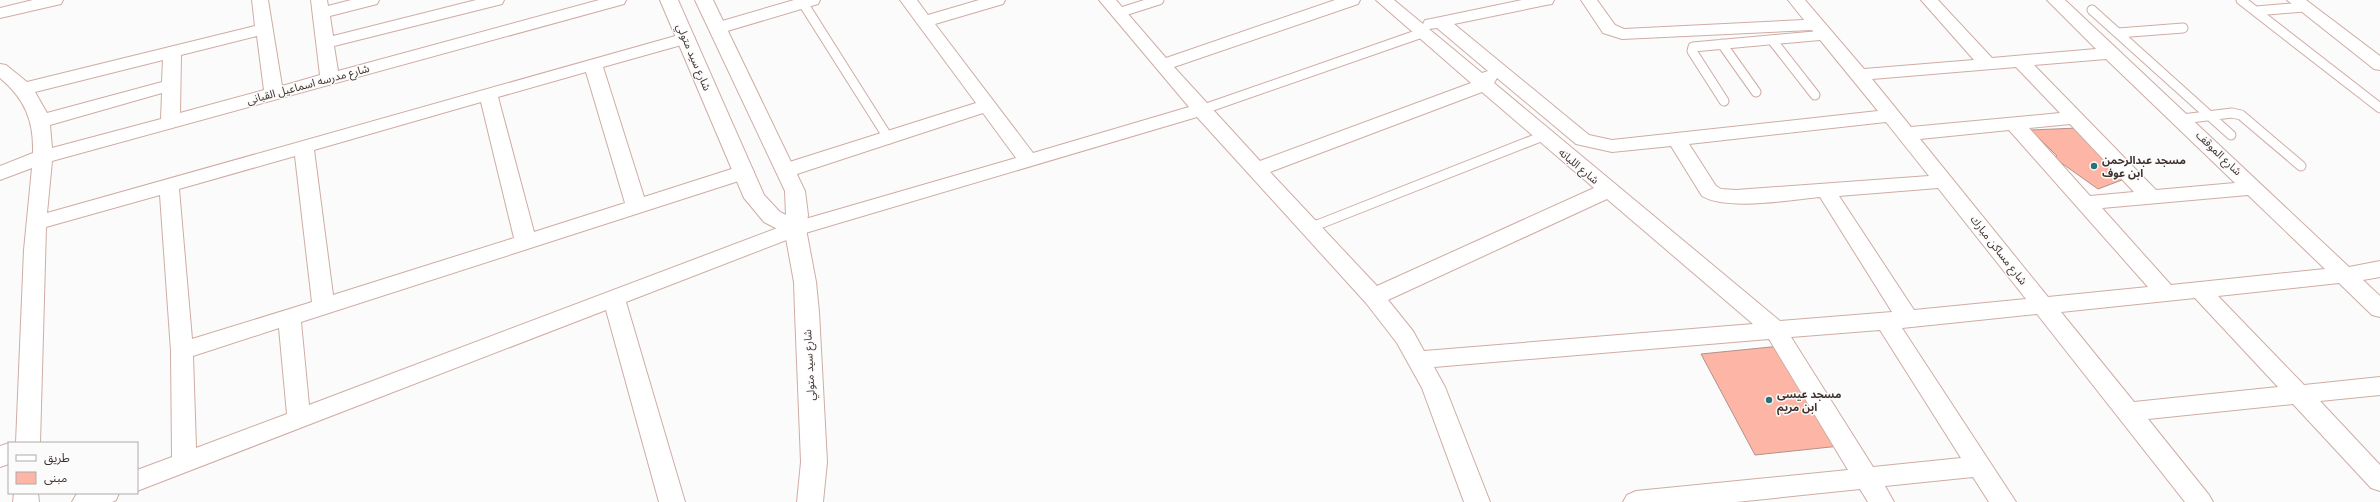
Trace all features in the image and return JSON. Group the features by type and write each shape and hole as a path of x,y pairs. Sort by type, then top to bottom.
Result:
{"street":[{"path":"0,13 55,0"},
{"path":"260,0 274,94"},
{"path":"330,79 320,6 372,0"},
{"path":"325,43 458,5 496,0"},
{"name":"شارع مدرسه اسماعيل القبانى","path":"0,174 42,157 618,0"},
{"name":"شارع سيد متولي","path":"669,0 755,198 763,209 772,217 795,229"},
{"name":"شارع سيد متولي","path":"704,0 793,182 797,201 795,229 805,282 814,462 808,501"},
{"path":"908,0 1028,160"},
{"path":"924,22 997,0"},
{"path":"1163,65 1352,0"},
{"name":"شارع اللبانه","path":"1384,0 1775,330 1881,502"},
{"path":"1419,30 1441,22 1541,0"},
{"path":"1588,0 1609,29 1622,34 1820,30"},
{"name":"شارع مساكن مبارك","path":"1796,0 1892,115 2200,502"},
{"path":"1929,0 1988,64"},
{"name":"شارع الموقف","path":"2055,0 2113,53 2380,309"},
{"path":"718,28 807,1"},
{"path":"2299,3 2380,65"},
{"path":"458,5 467,41"},
{"path":"1113,6 1200,110 1374,297 1405,337 1419,360 1447,420 1477,502"},
{"path":"1441,22 1583,140 1592,143 1612,146 1892,115"},
{"path":"23,89 264,28"},
{"path":"36,223 686,38"},
{"path":"170,122 172,52"},
{"path":"1859,75 2113,53"},
{"path":"2020,61 2151,197"},
{"path":"593,64 636,205"},
{"path":"1256,170 1483,85 1496,68"},
{"path":"3,74 23,89 36,110 40,121 42,157 36,223 28,442"},
{"path":"40,121 171,85"},
{"path":"488,94 526,242"},
{"path":"787,170 889,139 987,106"},
{"path":"138,481 795,229 1200,110"},
{"path":"1906,134 2075,118"},
{"path":"2014,124 2166,293"},
{"path":"1676,139 1709,191 1717,196 1736,197 1944,181"},
{"path":"304,147 323,306"},
{"path":"182,351 526,242 636,205 744,172"},
{"path":"169,186 182,351 184,462"},
{"path":"2085,203 2254,188"},
{"path":"1374,297 1608,190"},
{"path":"1825,190 1908,319"},
{"path":"1419,360 1908,319 2344,275 2380,269"},
{"path":"2200,290 2380,481"},
{"path":"614,299 672,502"},
{"path":"289,317 299,419"},
{"path":"1886,321 2003,502"},
{"path":"2128,412 2298,393 2380,386"},
{"path":"1636,502 1747,496 1866,477 1980,466"},
{"path":"85,502 105,494"}],"lane":[{"path":"1113,6 1159,0"},
{"path":"2241,0 2380,108"},
{"path":"807,1 889,139"},
{"path":"2256,11 2299,3"},
{"path":"2092,10 2230,135"},
{"path":"2118,33 2183,28"},
{"path":"1200,110 1419,30"},
{"path":"1724,101 1691,49 1696,46 1772,40 1820,30"},
{"path":"1772,40 1815,95"},
{"path":"1722,44 1756,92"},
{"path":"2182,119 2232,113 2241,115 2301,166"},
{"path":"1310,228 1544,136"}],"building":[{"name":"مسجد عبدالرحمن ابن عوف","path":"2078,128 2135,175 2098,189 2053,157 2057,156 2031,130"},
{"name":"مسجد عيسى ابن مريم","path":"1781,346 1840,446 1755,455 1701,354"}],"place":[{"name":"مسجد عبدالرحمن ابن عوف","path":"2094,166"},
{"name":"مسجد عيسى ابن مريم","path":"1769,400"}]}
